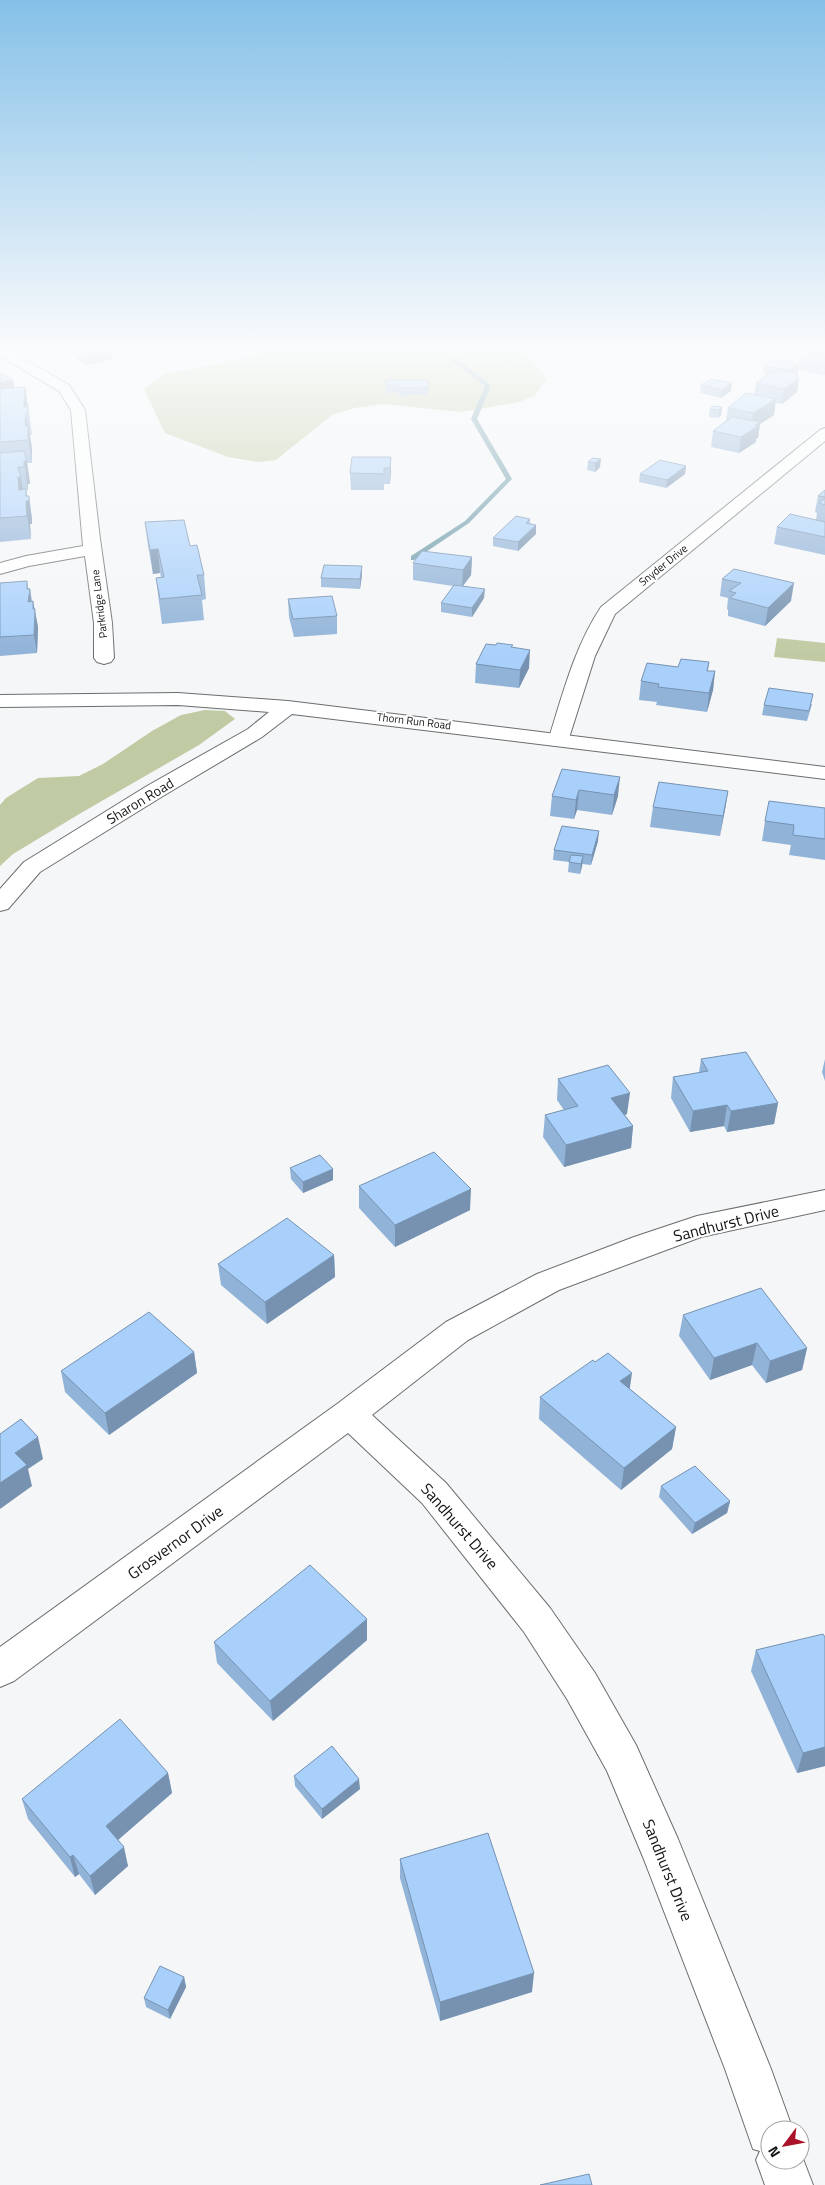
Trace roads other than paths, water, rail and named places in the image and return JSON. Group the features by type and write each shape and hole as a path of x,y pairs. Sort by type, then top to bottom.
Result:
{"street":[{"name":"Parkridge Lane","path":"82,452 92,550 103,623 104,658"},
{"name":"Snyder Drive","path":"559,738 579,676 600,623 608,612 802,452"},
{"name":"Parkridge Lane","path":"0,569 26,561 92,550"},
{"name":"Thorn Run Road","path":"0,701 178,698 288,706 559,738 825,773"},
{"name":"Sharon Road","path":"0,904 32,868 155,791 255,733 288,706"},
{"name":"Sandhurst Drive","path":"766,2120 664,1854 622,1759 581,1686 538,1620 434,1493 350,1414 458,1332 548,1282 594,1263 697,1227 825,1200"},
{"name":"Grosvernor Drive","path":"0,1669 350,1414"},
{"path":"784,2170 789,2185"}],"waterway":[{"path":"414,558 467,522 509,479 493,452"}]}
